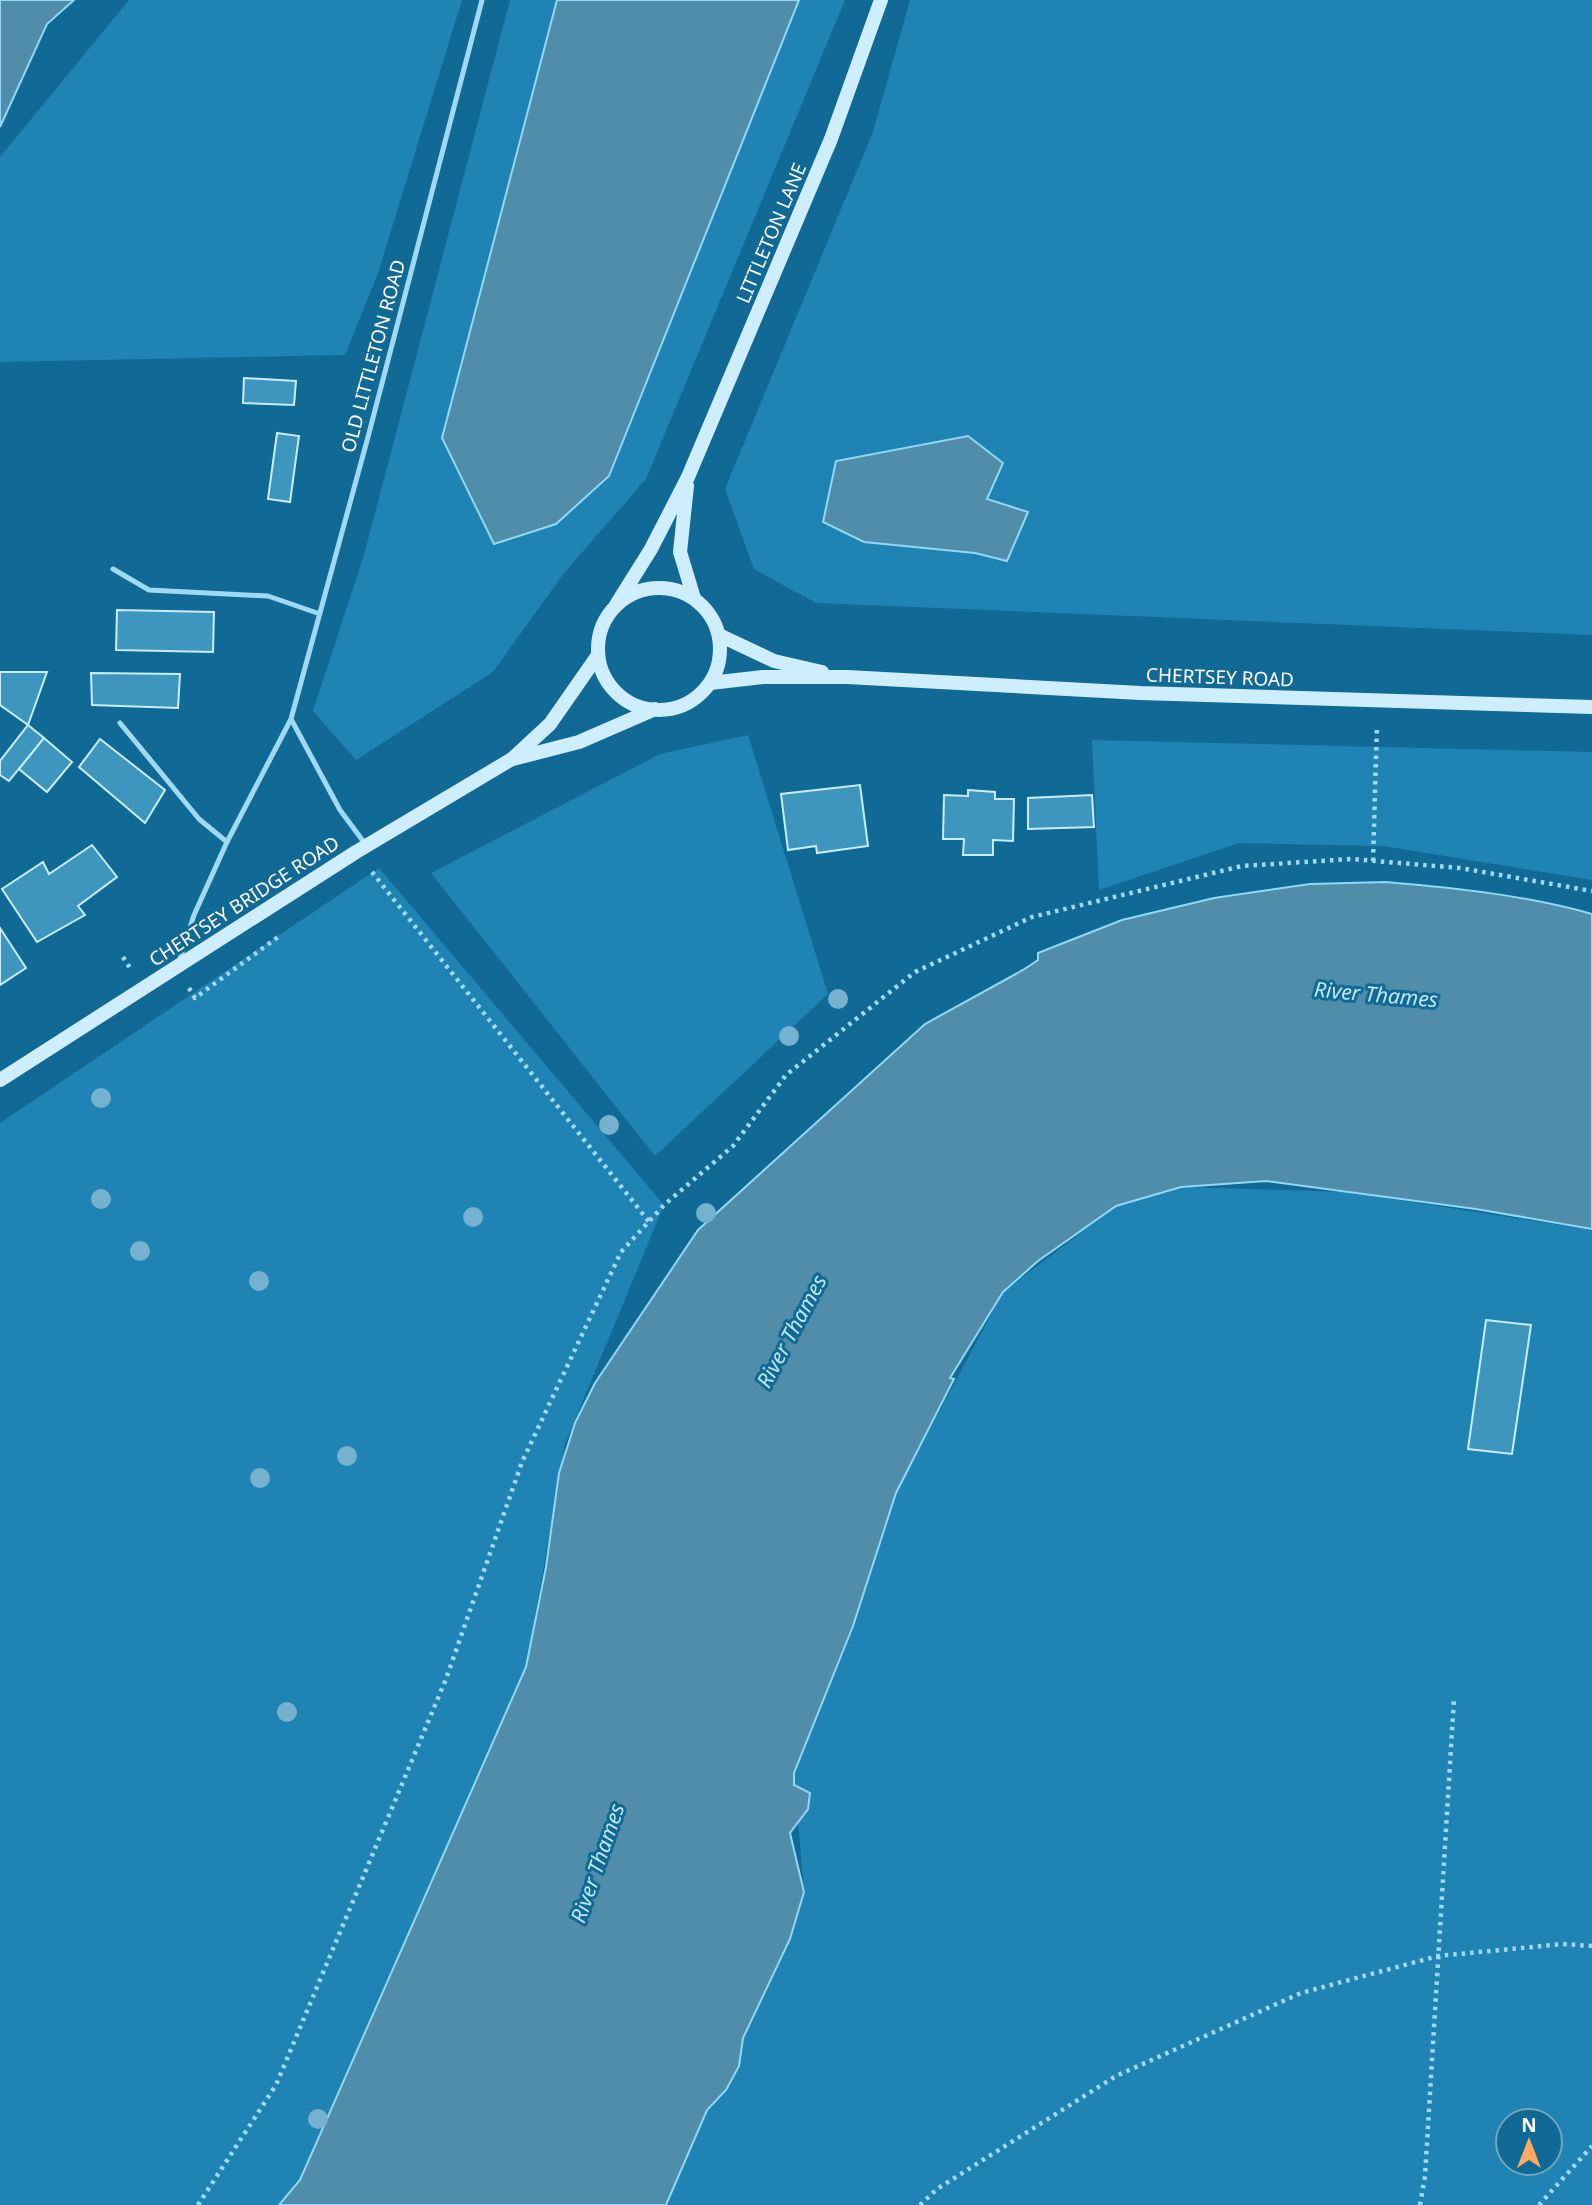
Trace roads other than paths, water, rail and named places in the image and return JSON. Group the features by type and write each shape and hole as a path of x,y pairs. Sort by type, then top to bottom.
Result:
{"main road":[{"name":"LITTLETON LANE","path":"688,477 831,139 881,0"},
{"path":"688,477 680,552 694,598"},
{"path":"616,605 634,593 654,588 675,589 694,598 711,616 719,635 721,652 716,673 695,699 676,708 655,709 626,700 611,686 598,656 600,634 608,614 651,549 688,477"},
{"name":"CHERTSEY ROAD","path":"719,635 774,661 847,677"},
{"name":"CHERTSEY BRIDGE ROAD","path":"0,1080 361,849 512,759 550,724 598,656"},
{"name":"CHERTSEY ROAD","path":"710,683 763,677 847,677 1140,693 1592,707"},
{"name":"CHERTSEY BRIDGE ROAD","path":"512,759 579,742 655,709"}],"lane":[{"name":"OLD LITTLETON ROAD","path":"177,968 194,915 227,842 291,719 482,0"},
{"path":"113,569 149,590 268,596 320,614"},
{"path":"291,719 361,849"},
{"path":"120,723 200,819 227,842"}],"water":[{"path":"0,0 74,0 47,24 0,127"},
{"path":"557,0 799,0 609,476 556,524 494,544 442,438"},
{"path":"968,436 1003,463 987,499 1028,512 1007,561 975,553 864,542 823,522 836,461"},
{"name":"River Thames","path":"1386,882 1516,897 1592,914 1592,1229 1476,1209 1266,1181 1181,1187 1116,1206 1038,1261 1003,1292 950,1378 954,1379 896,1493 853,1626 794,1773 794,1785 810,1793 808,1809 790,1833 804,1892 790,1939 743,2038 739,2066 726,2090 707,2110 666,2205 279,2205 300,2180 526,1667 546,1567 559,1473 575,1423 595,1383 698,1230 925,1024 1023,970 1038,960 1038,953 1122,920 1214,898 1310,884"}]}
